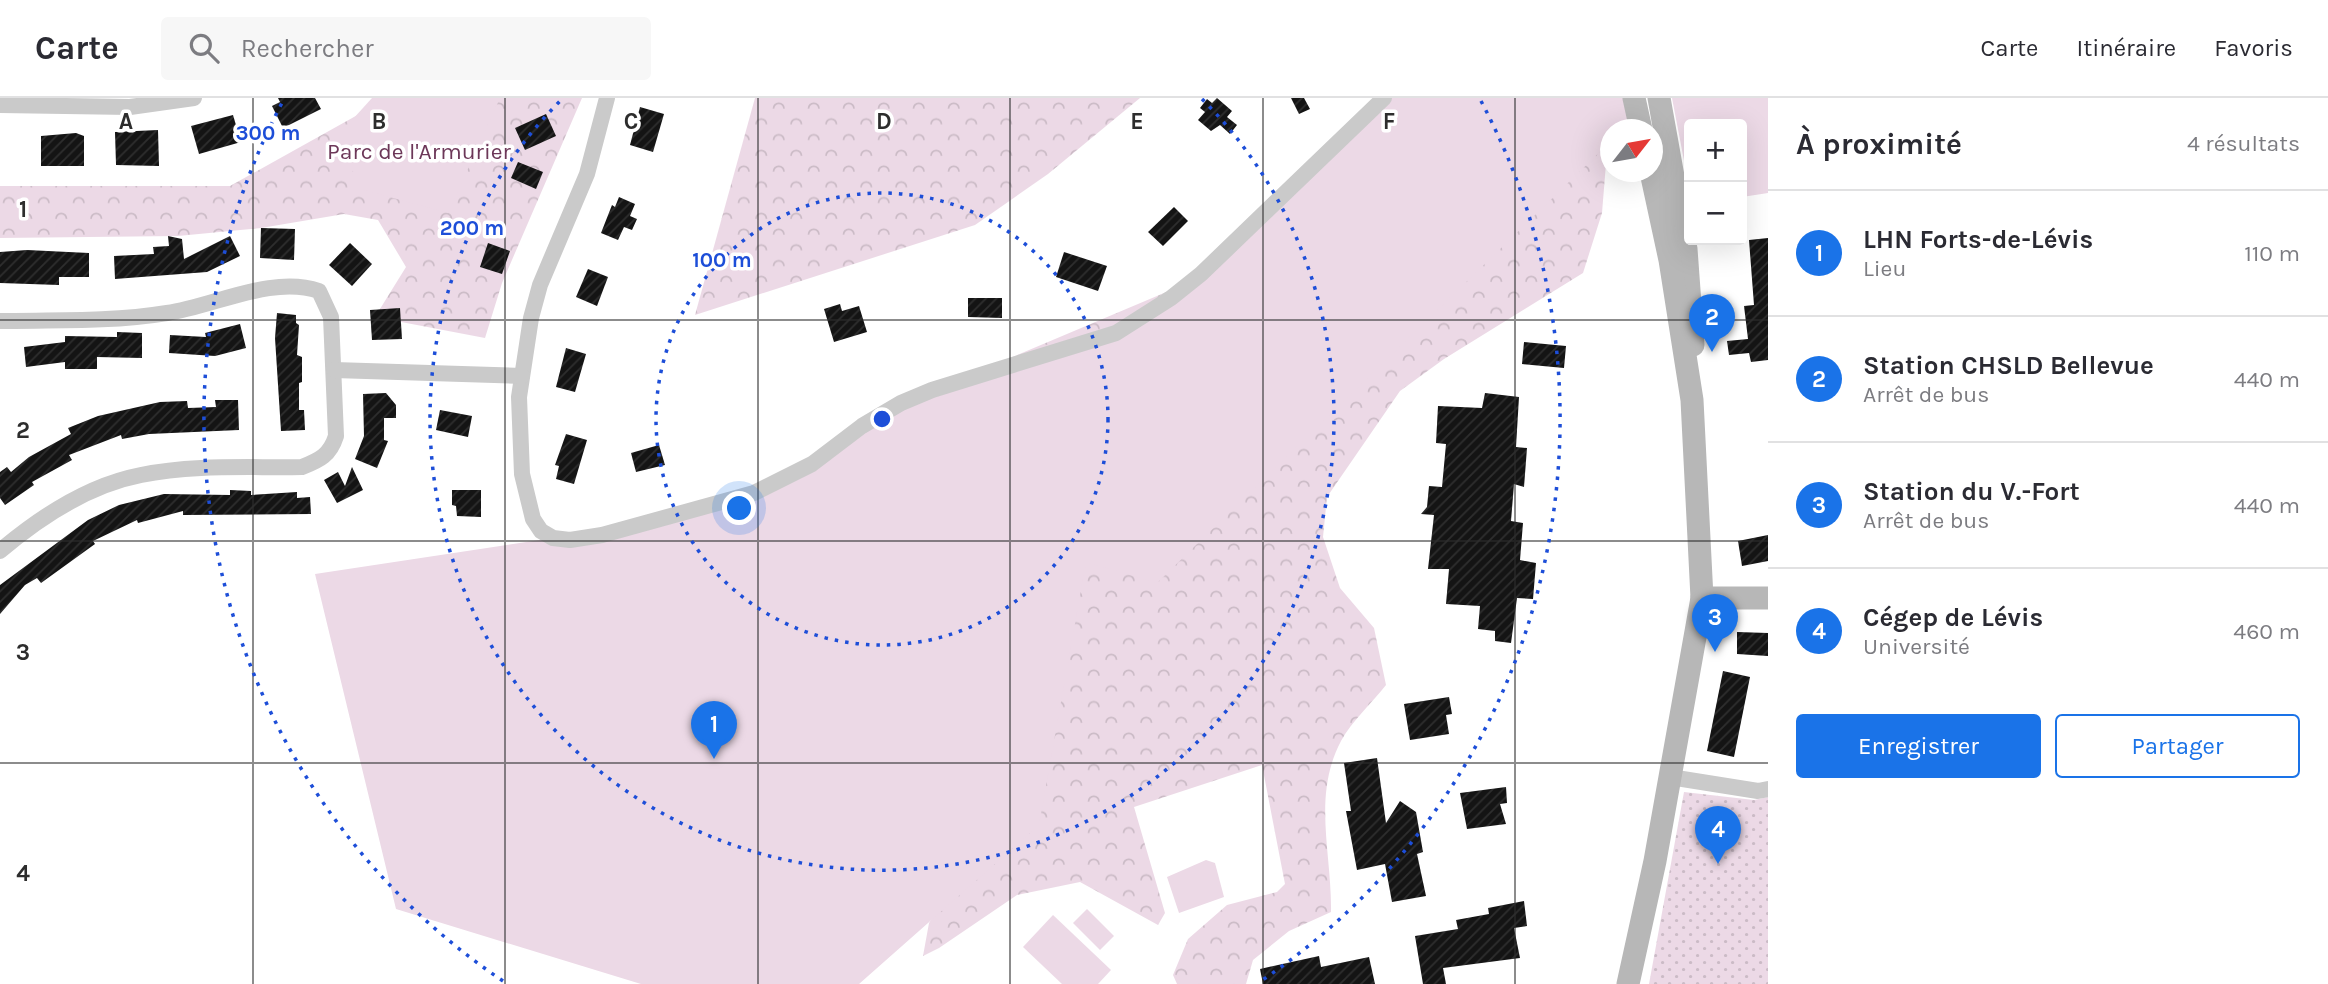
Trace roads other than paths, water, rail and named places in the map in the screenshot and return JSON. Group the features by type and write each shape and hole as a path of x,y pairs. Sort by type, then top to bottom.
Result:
{"street":[{"path":"0,104 130,107 194,98"},
{"path":"607,98 587,174 540,285 531,318 519,397 522,474 533,519 541,531 553,538 570,540 602,535 754,493 813,464 862,426 901,403 932,390 1116,333 1171,298 1200,274 1384,98"},
{"path":"1634,98 1639,119"},
{"path":"1628,984 1702,598 1692,400 1693,317 1686,249 1659,98"},
{"path":"1653,182 1692,400"},
{"path":"0,321 167,313 253,292 303,286 320,291 331,317 336,436 332,449 321,460 302,467 180,470 140,475 80,497 50,513 0,551"},
{"path":"334,370 522,376"},
{"path":"1702,598 1768,598"},
{"path":"1670,776 1758,791 1768,789"}],"place":[{"name":"Station CHSLD Bellevue","path":"1712,352"},
{"name":"Station du V.-Fort","path":"1715,652"},
{"name":"LHN Forts-de-Lévis","path":"714,759"},
{"name":"Cégep de Lévis","path":"1718,864"}],"park label":[{"name":"Parc de l'Armurier","path":"419,151"}]}
